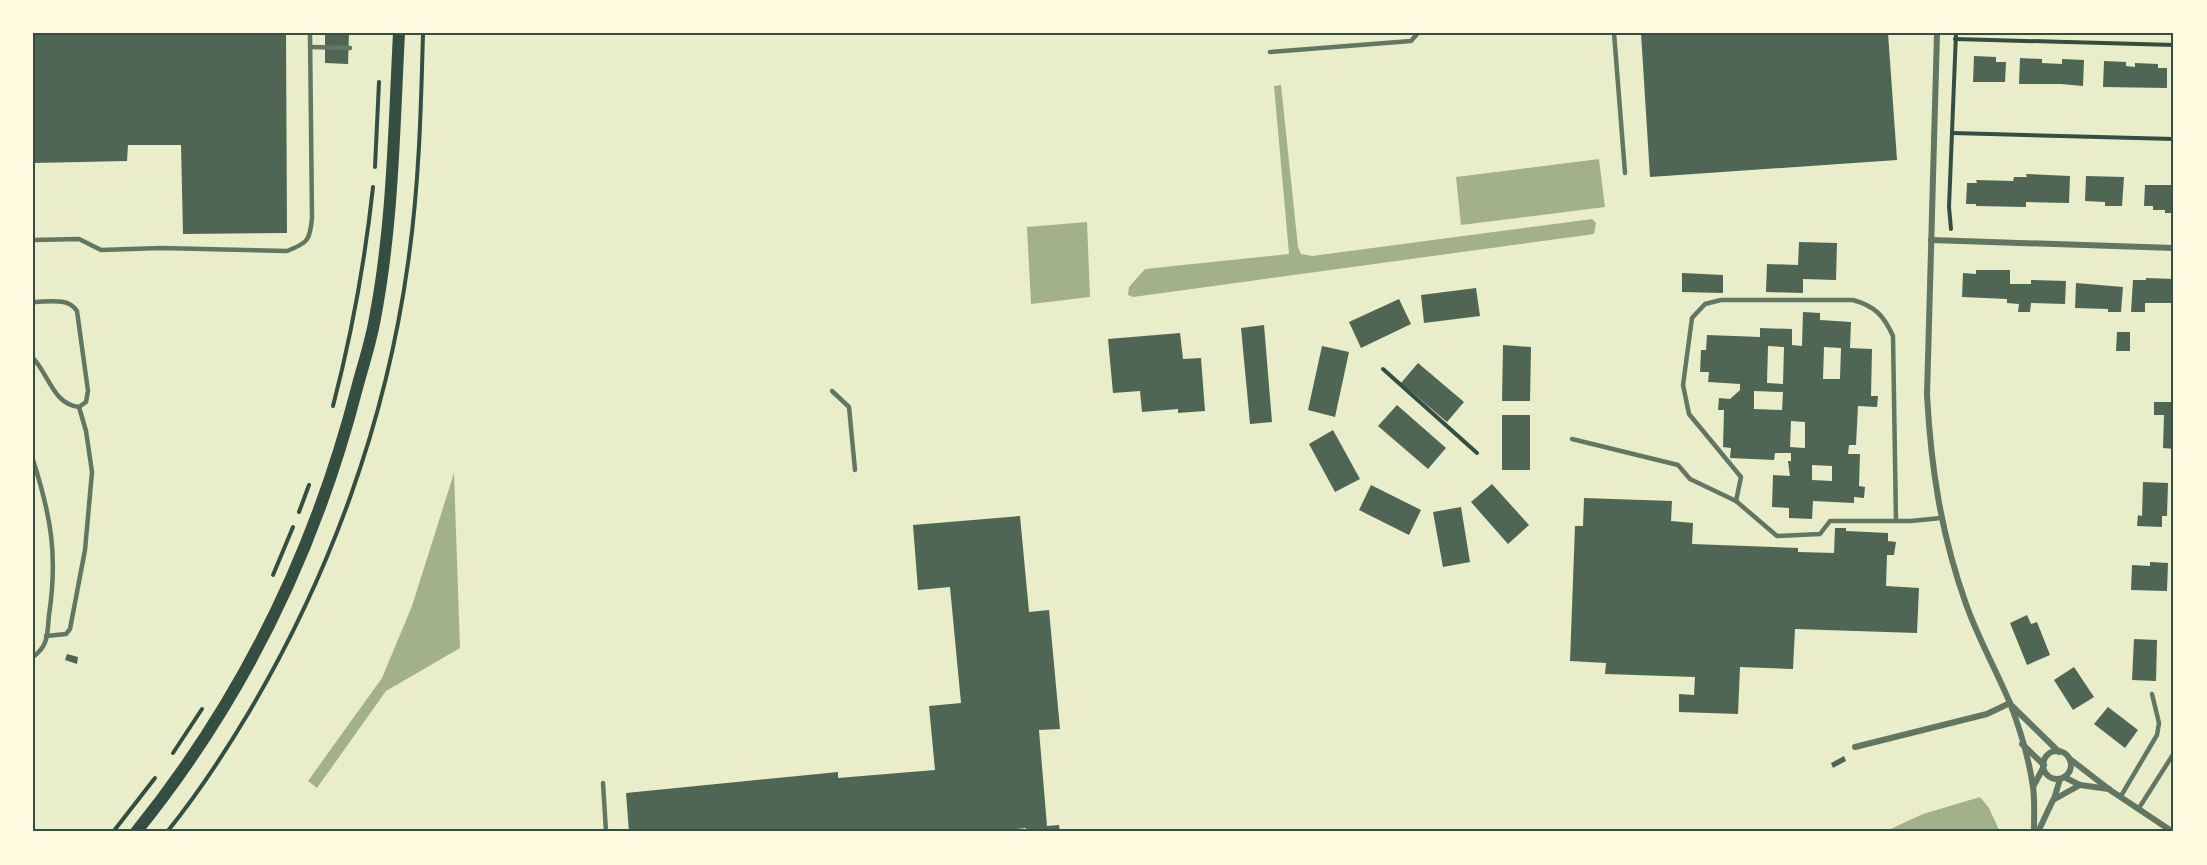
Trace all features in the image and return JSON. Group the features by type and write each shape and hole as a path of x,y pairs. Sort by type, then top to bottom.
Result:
{"main road":[{"path":"136,832 204,741 246,670 278,609 318,516 349,420 375,320 387,241 399,33"}],"street":[{"path":"1937,33 1927,395 1930,452 1944,533 1965,604 2010,703 2022,744 2033,787 2036,832"},
{"path":"1931,240 2174,248"},
{"path":"1855,747 1987,714 2010,703"},
{"path":"2010,703 2059,752 2174,832"},
{"path":"2022,744 2044,766 2048,775 2080,785 2110,789"},
{"path":"2033,787 2046,757 2059,752"},
{"path":"2036,832 2062,778 2069,771 2070,759"},
{"path":"2053,800 2080,785"}],"lane":[{"path":"33,240 79,239 101,250 161,248 287,251 303,245 310,235 312,218 310,33"},
{"path":"1270,52 1411,41 1418,33"},
{"path":"1614,33 1625,173"},
{"path":"310,47 350,48"},
{"path":"1736,501 1741,477 1689,414 1683,385 1692,318 1705,304 1721,300 1853,300 1875,309 1885,319 1893,336 1896,521"},
{"path":"33,302 66,302 73,305 77,311 88,391 86,402 79,407 68,406 58,396 33,358"},
{"path":"832,391 849,407 855,470"},
{"path":"46,636 66,634 70,629 85,550 92,472 86,431 79,407"},
{"path":"1572,439 1678,465 1690,479 1736,501 1778,536 1820,534 1830,521 1941,518"},
{"path":"33,460 47,501 54,551 53,590 45,646 33,657"},
{"path":"2121,796 2157,735 2159,723 2152,694"},
{"path":"2139,808 2174,753"},
{"path":"603,783 606,832"}],"path":[{"path":"1950,233 1948,207 1953,133 1955,36 2174,45"},
{"path":"374,172 379,79"},
{"path":"1953,133 2174,139"},
{"path":"330,417 351,336 365,259 374,183"},
{"path":"1383,369 1477,453"},
{"path":"270,582 309,484"},
{"path":"167,760 204,705"},
{"path":"113,832 161,770"}],"shaded area":[{"path":"1281,85 1298,247 1301,254 1312,256 1592,219 1596,223 1594,234 1133,297 1128,295 1129,287 1145,269 1289,254 1274,86"},
{"path":"1599,159 1605,207 1461,225 1456,177"},
{"path":"1087,222 1090,297 1031,304 1027,227"},
{"path":"454,473 460,648 386,691 317,788 308,781 382,678 412,606"},
{"path":"1980,797 1989,808 2000,832 1884,832 1923,814"}],"building":[{"path":"33,33 286,33 287,233 183,234 181,145 128,145 127,161 33,163"},
{"path":"325,33 349,33 348,64 325,63"},
{"path":"1641,33 1888,33 1897,160 1650,177"},
{"path":"1974,56 1996,57 1996,62 2006,62 2005,82 1973,82"},
{"path":"2020,58 2042,59 2042,63 2062,64 2062,59 2084,60 2083,86 2019,84"},
{"path":"2104,61 2126,62 2126,66 2135,67 2135,63 2158,64 2158,68 2167,68 2167,88 2103,87"},
{"path":"2026,174 2070,176 2069,203 2026,202 2026,207 1966,204 1967,183 1977,183 1976,180 2013,181 2014,177 2027,177"},
{"path":"2086,176 2124,177 2122,206 2105,206 2105,202 2085,201"},
{"path":"2145,185 2174,185 2174,213 2153,210 2153,206 2144,206"},
{"path":"1799,242 1837,243 1836,280 1803,279 1803,293 1766,292 1767,264 1798,265"},
{"path":"1976,270 2010,270 2010,284 2031,284 2031,280 2066,281 2065,304 2031,303 2030,312 2018,312 2019,304 2007,303 2007,299 1962,297 1963,273 1976,274"},
{"path":"1682,273 1723,275 1723,293 1682,292"},
{"path":"2146,278 2174,279 2174,303 2145,303 2145,312 2131,312 2133,280 2146,280"},
{"path":"2076,283 2123,287 2121,312 2108,312 2108,309 2075,308"},
{"path":"1476,288 1480,316 1424,323 1421,295"},
{"path":"1399,299 1411,324 1361,348 1349,322"},
{"path":"1803,312 1820,313 1820,320 1851,322 1850,348 1872,349 1871,396 1878,396 1877,407 1858,406 1856,445 1849,445 1848,454 1860,454 1859,486 1865,487 1864,498 1854,497 1854,503 1813,501 1812,519 1789,518 1789,508 1772,507 1773,475 1790,476 1788,461 1791,461 1791,453 1775,453 1774,460 1730,458 1731,448 1723,447 1724,410 1718,410 1719,398 1730,399 1740,390 1740,384 1708,382 1709,372 1700,372 1701,350 1706,350 1707,335 1760,337 1760,328 1792,329 1792,345 1802,346","holes":["1768,346 1784,347 1783,384 1767,383","1824,347 1841,348 1840,379 1823,379","1754,391 1783,392 1782,410 1754,409","1791,421 1805,422 1805,448 1790,447","1812,465 1832,466 1832,481 1812,480"]},
{"path":"1264,325 1272,422 1250,424 1241,328"},
{"path":"2117,332 2130,332 2130,351 2116,351"},
{"path":"1180,333 1183,359 1201,358 1205,411 1178,413 1178,409 1142,412 1140,391 1113,393 1108,339"},
{"path":"1503,345 1531,347 1530,401 1502,401"},
{"path":"1322,346 1349,352 1335,417 1308,410"},
{"path":"1418,363 1464,402 1447,422 1401,383"},
{"path":"2154,402 2174,402 2174,449 2163,448 2164,415 2154,415"},
{"path":"1397,405 1446,448 1428,469 1378,426"},
{"path":"1502,415 1530,415 1530,470 1502,470"},
{"path":"1333,430 1360,479 1335,492 1309,444"},
{"path":"2143,482 2168,483 2167,516 2162,516 2162,527 2137,526 2138,515 2142,516"},
{"path":"1492,484 1529,525 1508,544 1471,502"},
{"path":"1371,485 1421,510 1409,535 1359,510"},
{"path":"1584,498 1672,501 1671,521 1693,523 1692,544 1798,548 1798,552 1834,553 1835,528 1846,528 1846,531 1888,533 1888,541 1896,542 1894,555 1887,555 1886,586 1919,588 1917,633 1795,629 1793,669 1740,667 1738,714 1679,712 1679,694 1694,695 1695,677 1605,674 1606,663 1570,661 1575,526 1583,526"},
{"path":"1461,507 1470,562 1443,567 1433,512"},
{"path":"1020,516 1029,612 1049,610 1060,729 1039,730 1047,826 1059,825 1060,832 1026,832 1026,828 983,832 629,832 626,793 838,772 838,778 935,770 929,706 961,703 950,587 918,590 913,525"},
{"path":"2150,562 2168,563 2167,591 2131,590 2132,565 2150,566"},
{"path":"2027,615 2031,624 2037,622 2050,655 2027,665 2010,623"},
{"path":"2134,639 2157,640 2156,681 2132,680"},
{"path":"67,654 78,657 77,664 65,660"},
{"path":"2074,667 2094,697 2073,710 2054,680"},
{"path":"2108,707 2138,730 2125,748 2094,724"},
{"path":"1844,756 1846,761 1833,768 1831,763"}]}
